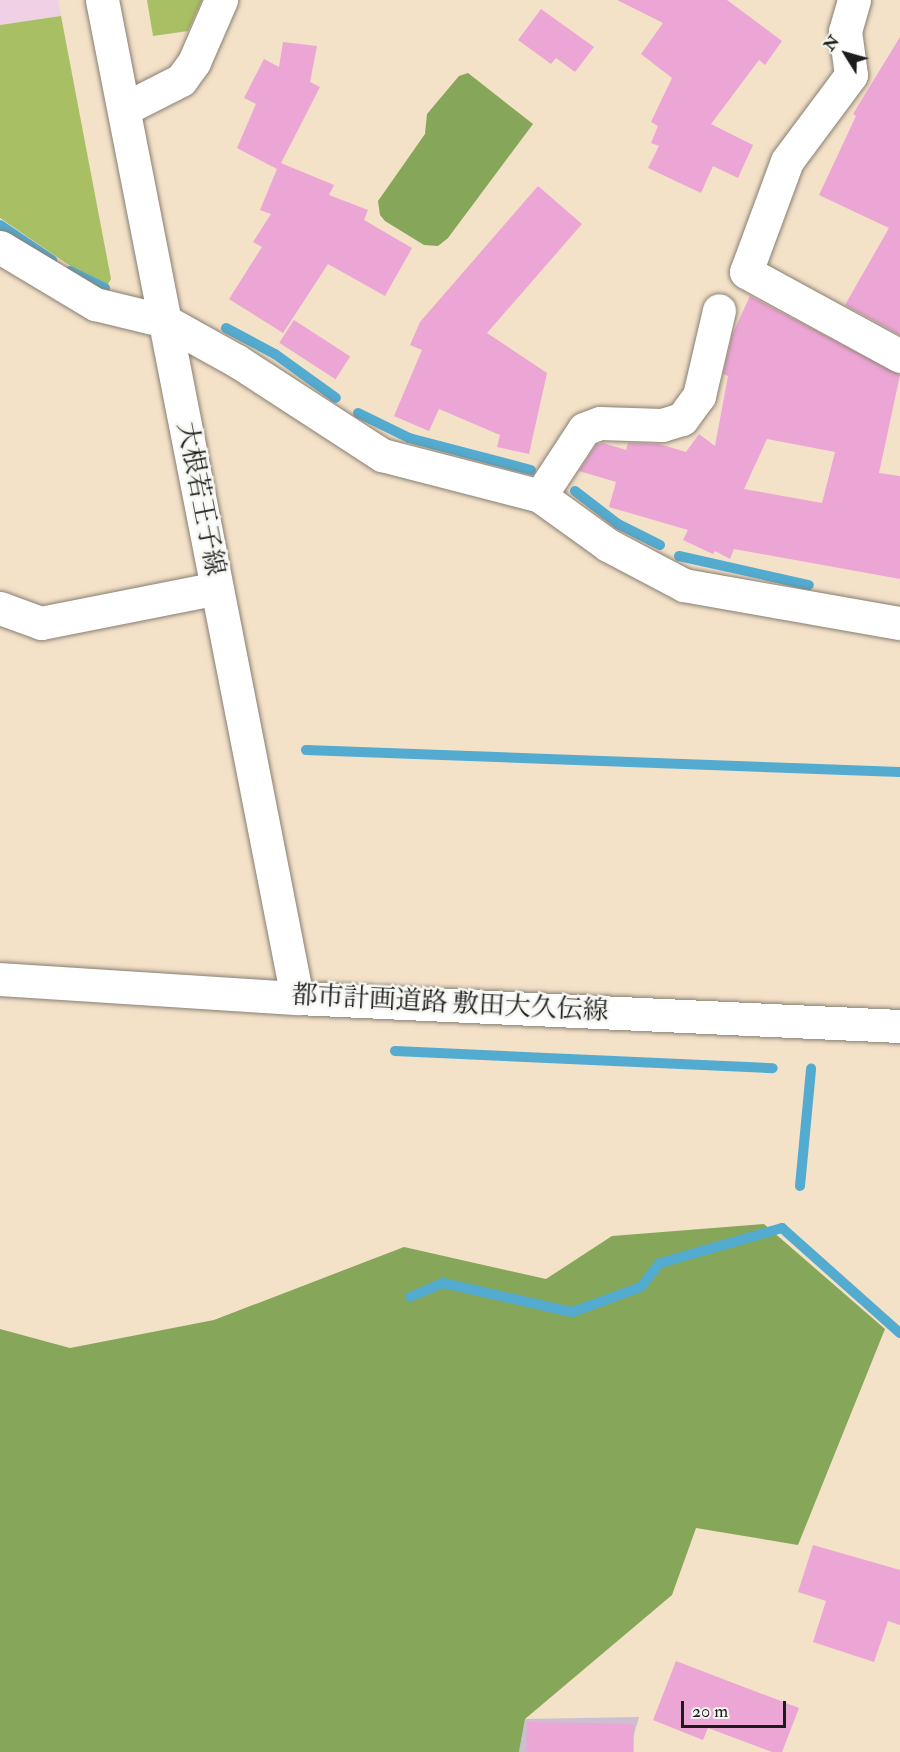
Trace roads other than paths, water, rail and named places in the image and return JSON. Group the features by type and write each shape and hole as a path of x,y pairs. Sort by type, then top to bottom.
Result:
{"street":[{"name":"大根若王子線","path":"102,0 297,998"},
{"path":"124,109 181,80 194,62 221,0"},
{"path":"854,0 845,31 850,75 787,161 746,272 900,356"},
{"path":"0,247 95,303 165,321 237,361 382,455 540,496 608,545 684,585 900,623"},
{"path":"540,496 585,429 600,423 662,425 682,419 699,396 719,309"},
{"path":"0,608 41,623 217,588"},
{"name":"都市計画道路 敷田大久伝線","path":"0,979 297,998 900,1026"}],"waterway":[{"path":"0,225 52,260"},
{"path":"70,271 105,288"},
{"path":"226,328 275,354 336,398"},
{"path":"358,413 409,438 531,470"},
{"path":"575,491 618,524 660,545"},
{"path":"679,556 809,585"},
{"path":"306,750 900,772"},
{"path":"395,1051 773,1068"},
{"path":"800,1186 811,1069"},
{"path":"410,1297 443,1283 572,1312 641,1287 660,1263 782,1228 900,1333"}]}
